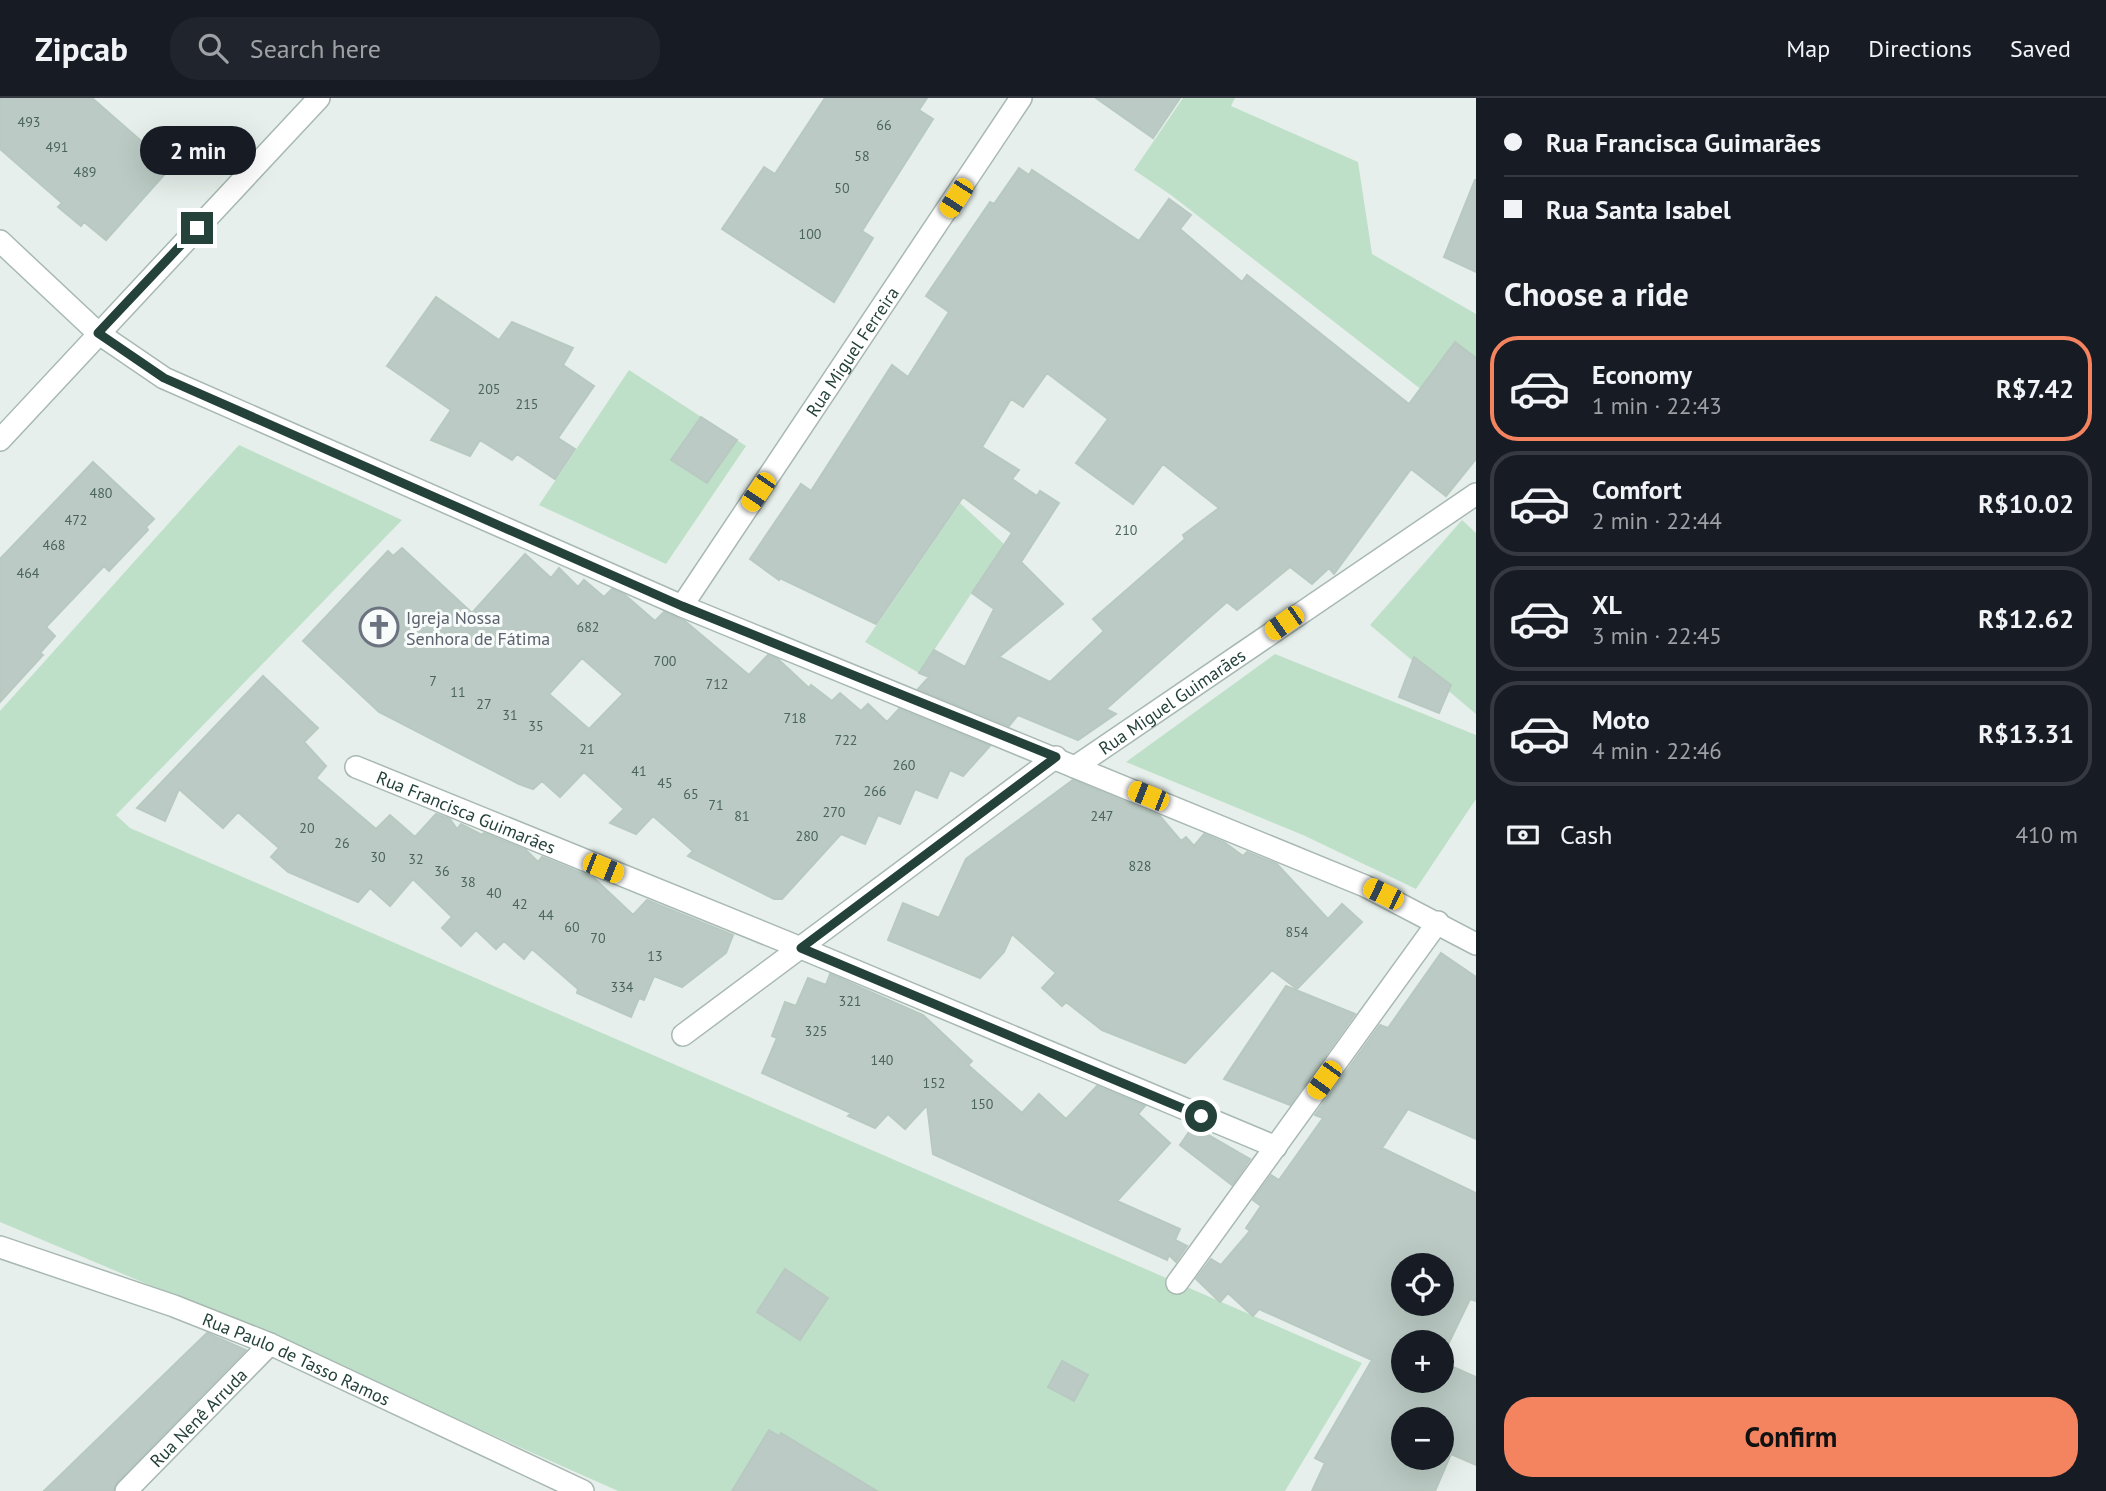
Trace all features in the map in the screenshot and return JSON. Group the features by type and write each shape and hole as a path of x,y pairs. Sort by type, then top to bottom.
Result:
{"street":[{"name":"Rua Miguel Ferreira","path":"682,606 1021,98"},
{"path":"0,440 311,101"},
{"path":"0,241 98,333 164,378 682,606 1365,886 1476,944"},
{"name":"Rua Miguel Guimarães","path":"683,1035 801,948 1065,762 1476,494"},
{"name":"Rua Francisca Guimarães","path":"356,767 801,948 1276,1147"},
{"path":"1177,1283 1438,922"},
{"name":"Rua Paulo de Tasso Ramos","path":"0,1247 174,1306 270,1345 583,1491"},
{"name":"Rua Nenê Arruda","path":"126,1491 270,1345"}],"green space":[{"path":"1183,98 1235,98 1231,106 1358,162 1372,254 1476,314 1476,432 1171,195 1134,170"},
{"path":"629,370 746,446 666,564 539,505"},
{"path":"239,445 402,520 116,815 130,828 1362,1363 1285,1491 618,1491 277,1339 0,1222 0,711"},
{"path":"960,503 1004,544 919,673 865,642"},
{"path":"1462,520 1476,533 1476,714 1370,625"},
{"path":"1275,654 1476,735 1476,799 1416,889 1303,835 1126,762"}],"building":[{"path":"0,98 92,98 171,167 106,240 84,222 81,226 58,207 62,203 0,149"},
{"path":"825,98 927,98 919,110 933,119 862,231 873,238 834,302 722,229 764,167 775,174"},
{"path":"1096,98 1180,98 1153,138"},
{"path":"1019,168 1029,175 1032,170 1139,241 1169,199 1191,215 1180,229 1242,282 1247,275 1409,404 1455,342 1476,358 1476,459 1446,496 1411,469 1334,574 1329,568 1312,584 1290,567 1237,610 1227,602 1106,709 1116,714 1078,740 1018,715 1009,726 918,689 929,677 919,673 934,650 965,667 994,609 972,593 1012,533 963,497 876,624 780,578 779,580 750,559 801,484 811,491 892,365 908,377 949,312 926,296 990,202 994,204","holes":["1047,373 1108,419 1076,463 1133,504 1163,464 1219,508 1183,535 1185,539 1093,619 1104,631 1050,682 999,657 1063,604 1021,562 1059,503 1040,491 1037,496 1012,479 1019,470 982,447 1011,399 1023,407"]},
{"path":"1476,180 1476,272 1444,257"},
{"path":"436,297 499,340 512,322 573,348 563,365 594,386 558,438 575,449 555,479 517,454 512,460 480,440 470,456 431,440 451,410 387,366"},
{"path":"701,417 737,440 707,483 671,460"},
{"path":"93,462 154,519 146,527 148,530 109,571 104,566 46,627 55,636 40,653 43,655 0,702 0,559"},
{"path":"402,548 472,613 525,554 551,578 559,568 578,587 584,580 604,597 612,589 625,595 655,621 664,612 685,621 749,675 768,655 778,659 809,688 811,685 832,701 840,693 861,711 868,704 887,722 899,709 990,746 963,776 950,770 937,798 915,789 900,824 878,815 865,844 841,834 782,899 774,899 688,856 693,851 653,816 636,834 610,823 624,809 584,772 560,797 542,781 533,789 519,784 379,712 303,641 388,551 393,556","holes":["582,658 623,694 589,729 549,694"]},
{"path":"1414,657 1451,685 1439,713 1399,697"},
{"path":"263,676 318,728 304,742 326,766 316,778 376,829 390,815 415,837 436,814 450,819 457,829 461,824 482,835 484,833 526,850 538,862 542,857 594,878 633,915 647,900 733,935 726,953 682,987 654,976 644,1000 639,998 631,1017 577,993 578,989 532,949 524,959 504,941 496,949 476,930 461,946 442,928 452,917 413,879 390,906 370,888 358,902 288,872 271,857 279,848 238,812 223,828 179,789 165,821 137,808"},
{"path":"1073,780 1160,816 1181,841 1186,837 1194,846 1204,834 1225,843 1243,856 1247,852 1277,864 1328,919 1342,904 1362,922 1297,989 1272,970 1185,1063 1102,1030 1066,1002 1062,1006 1042,988 1056,973 1012,934 1004,952 980,978 888,940 903,903 939,918 966,859"},
{"path":"1441,953 1476,977 1476,1139 1408,1109 1382,1148 1476,1193 1476,1301 1470,1299 1454,1332 1454,1330 1391,1330 1391,1393 1454,1393 1454,1367 1476,1377 1476,1465 1454,1455 1454,1407 1391,1407 1391,1470 1444,1470 1435,1491 1312,1491 1325,1463 1315,1458 1372,1360 1259,1309 1253,1316 1228,1293 1220,1302 1196,1279 1211,1259 1221,1265 1250,1231 1246,1228 1261,1206 1253,1200 1271,1175 1279,1180 1323,1118 1315,1115 1380,1025 1388,1028"},
{"path":"830,974 923,1015 972,1061 968,1065 1022,1113 1039,1094 1066,1119 1097,1086 1145,1106 1138,1114 1170,1143 1117,1201 1180,1229 1175,1240 1187,1246 1176,1262 1169,1255 1167,1260 933,1154 927,1105 905,1129 888,1114 875,1128 848,1116 851,1113 762,1073 777,1038 772,1036 785,1002 796,1006 808,978 826,985"},
{"path":"1286,986 1355,1014 1290,1105 1224,1079"},
{"path":"1193,1126 1250,1159 1232,1185 1180,1145"},
{"path":"785,1269 828,1298 800,1340 757,1312"},
{"path":"207,1333 246,1350 117,1482 113,1491 44,1491"},
{"path":"1062,1361 1088,1375 1074,1401 1048,1387"},
{"path":"769,1430 779,1436 781,1433 877,1491 732,1491"}],"place":[{"name":"Igreja Nossa Senhora de Fátima","path":"379,627"}],"route":[{"path":"197,228 98,333 164,378 682,606 1056,757 801,948 1201,1116"}]}
